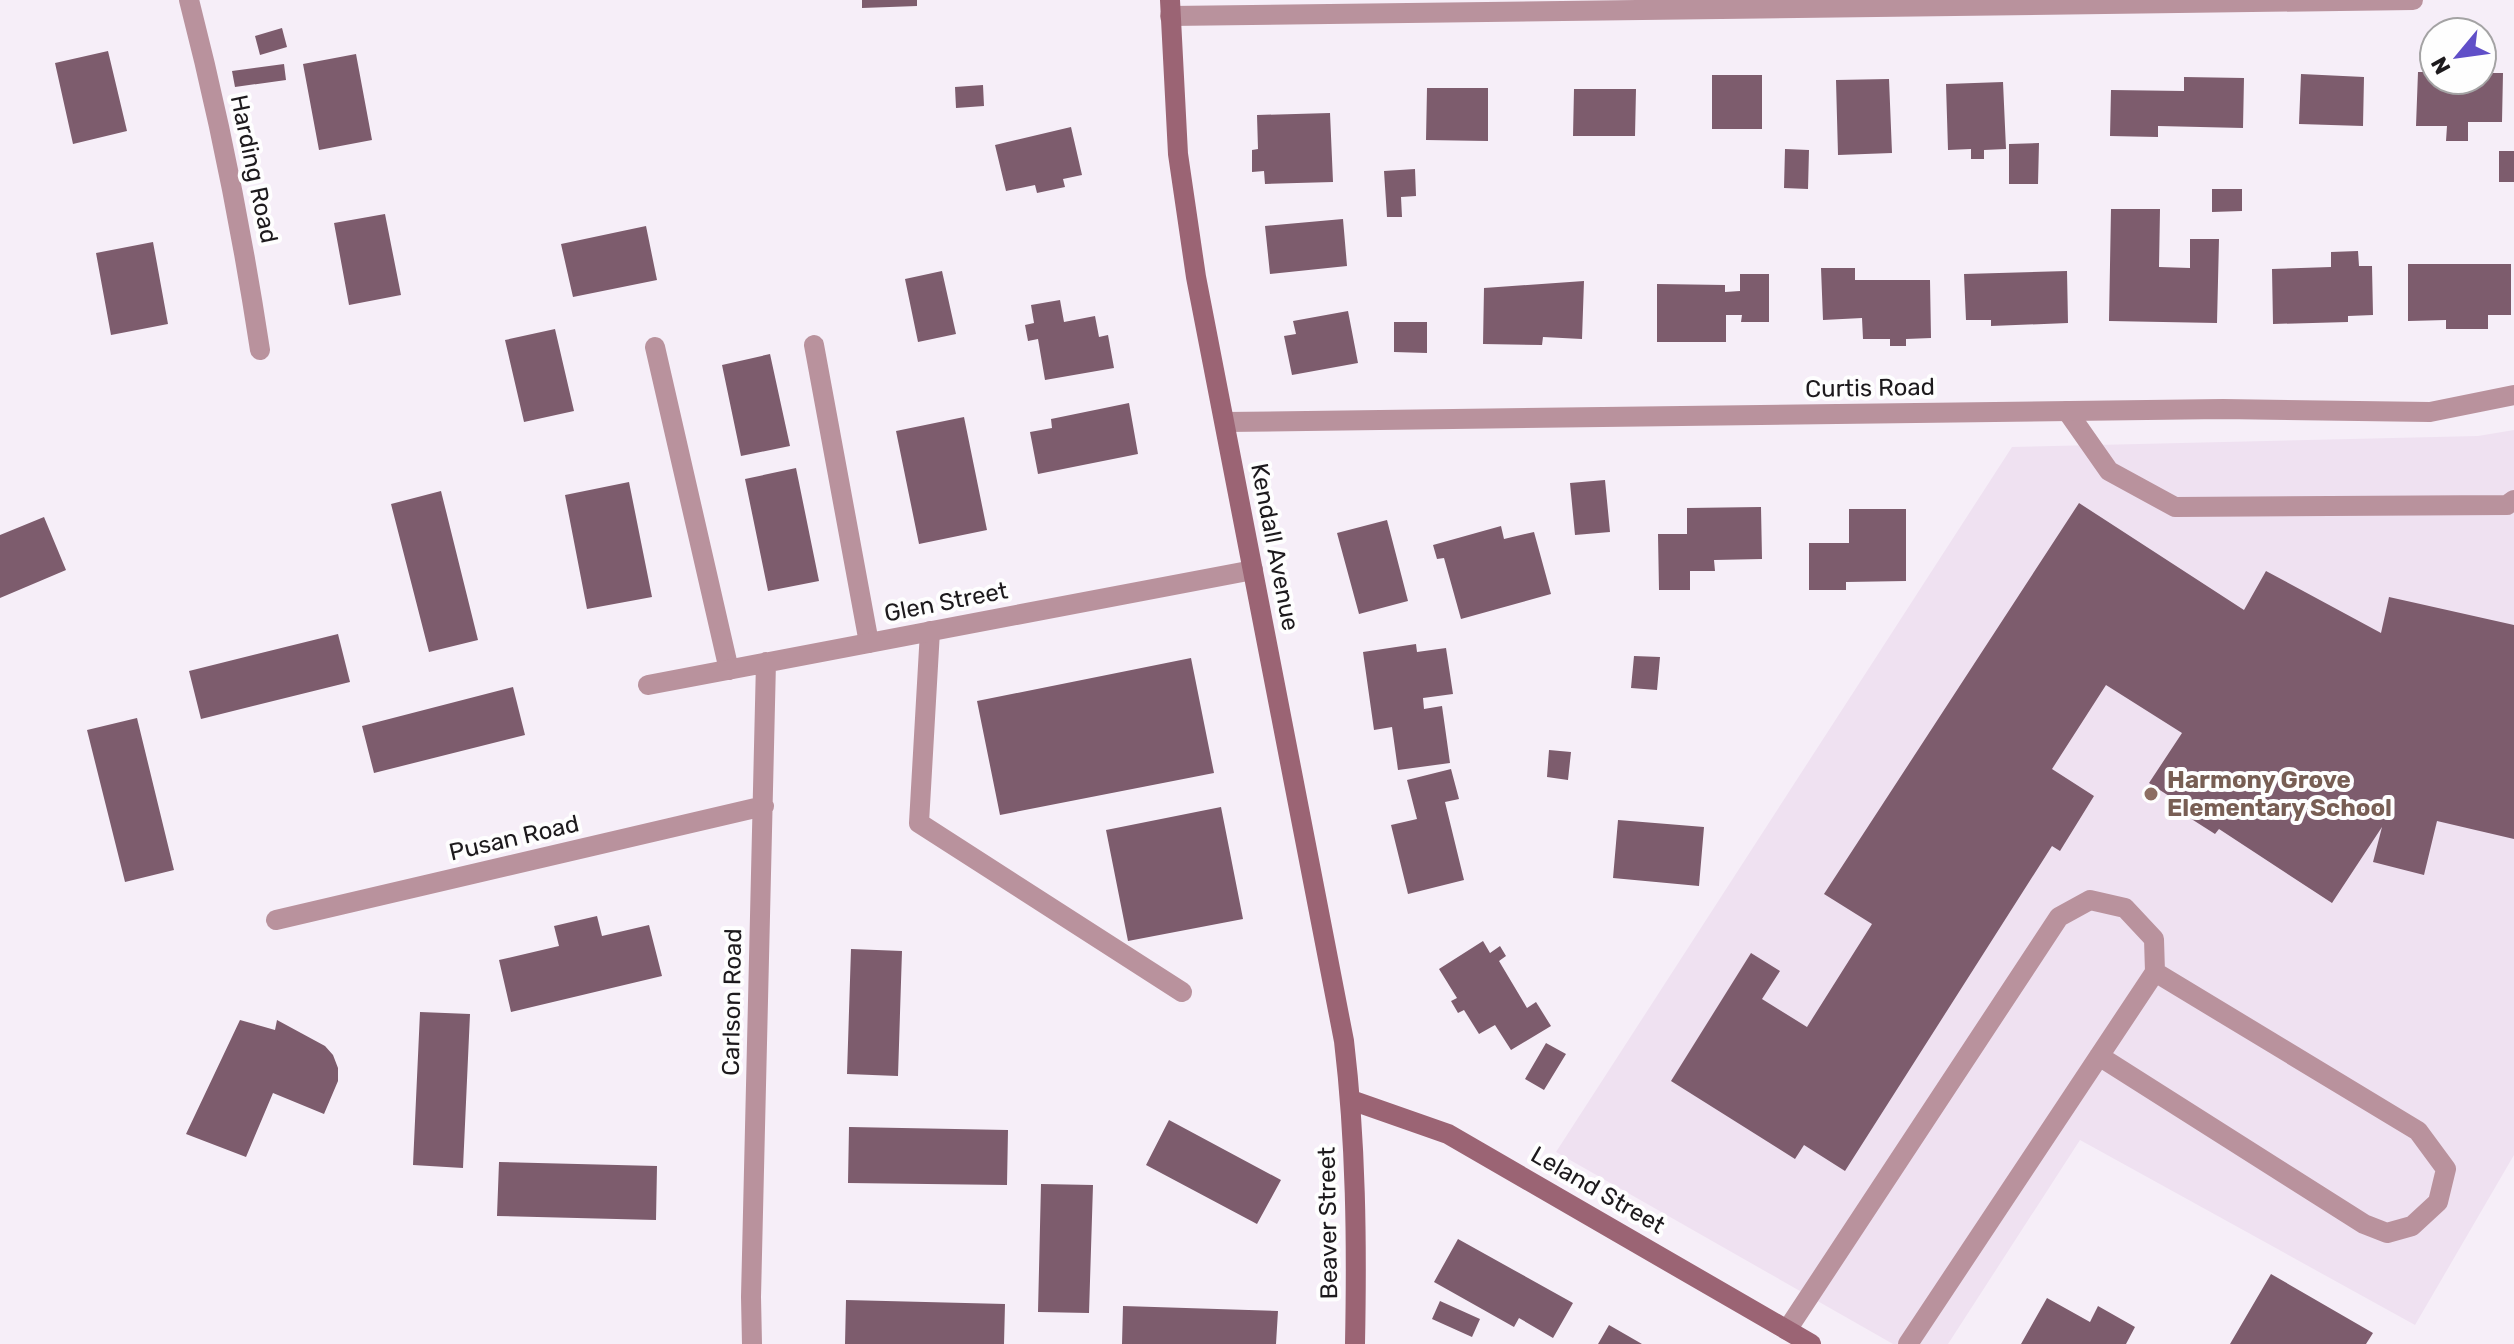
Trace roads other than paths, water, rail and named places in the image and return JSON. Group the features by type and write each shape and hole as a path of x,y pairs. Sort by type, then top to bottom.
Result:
{"main road":[{"name":"Kendall Avenue","path":"1170,8 1178,154 1185,210 1342,1032 1351,1100"},
{"name":"Leland Street","path":"1351,1100 1448,1134 1811,1344"},
{"name":"Beaver Street","path":"1351,1100 1355,1185 1355,1344"}],"street":[{"name":"Harding Road","path":"189,0 241,226 260,350"},
{"path":"1170,8 2413,0"},
{"path":"814,345 869,643"},
{"path":"655,347 729,670"},
{"name":"Curtis Road","path":"1225,422 2223,409 2430,412 2514,395"},
{"path":"2067,411 2109,471 2175,507 2507,505 2514,500"},
{"name":"Glen Street","path":"648,685 1253,570"},
{"path":"930,631 919,823 1182,992"},
{"name":"Carlson Road","path":"752,1344 766,662"},
{"name":"Pusan Road","path":"276,920 764,806"},
{"path":"1787,1330 2059,917 2090,900 2125,908 2154,939 2155,972 1908,1344"},
{"path":"2099,1056 2364,1224 2387,1233 2412,1226 2438,1202 2446,1169 2418,1131 2155,972"}],"place":[{"name":"Harmony Grove Elementary School","path":"2151,794"}]}
